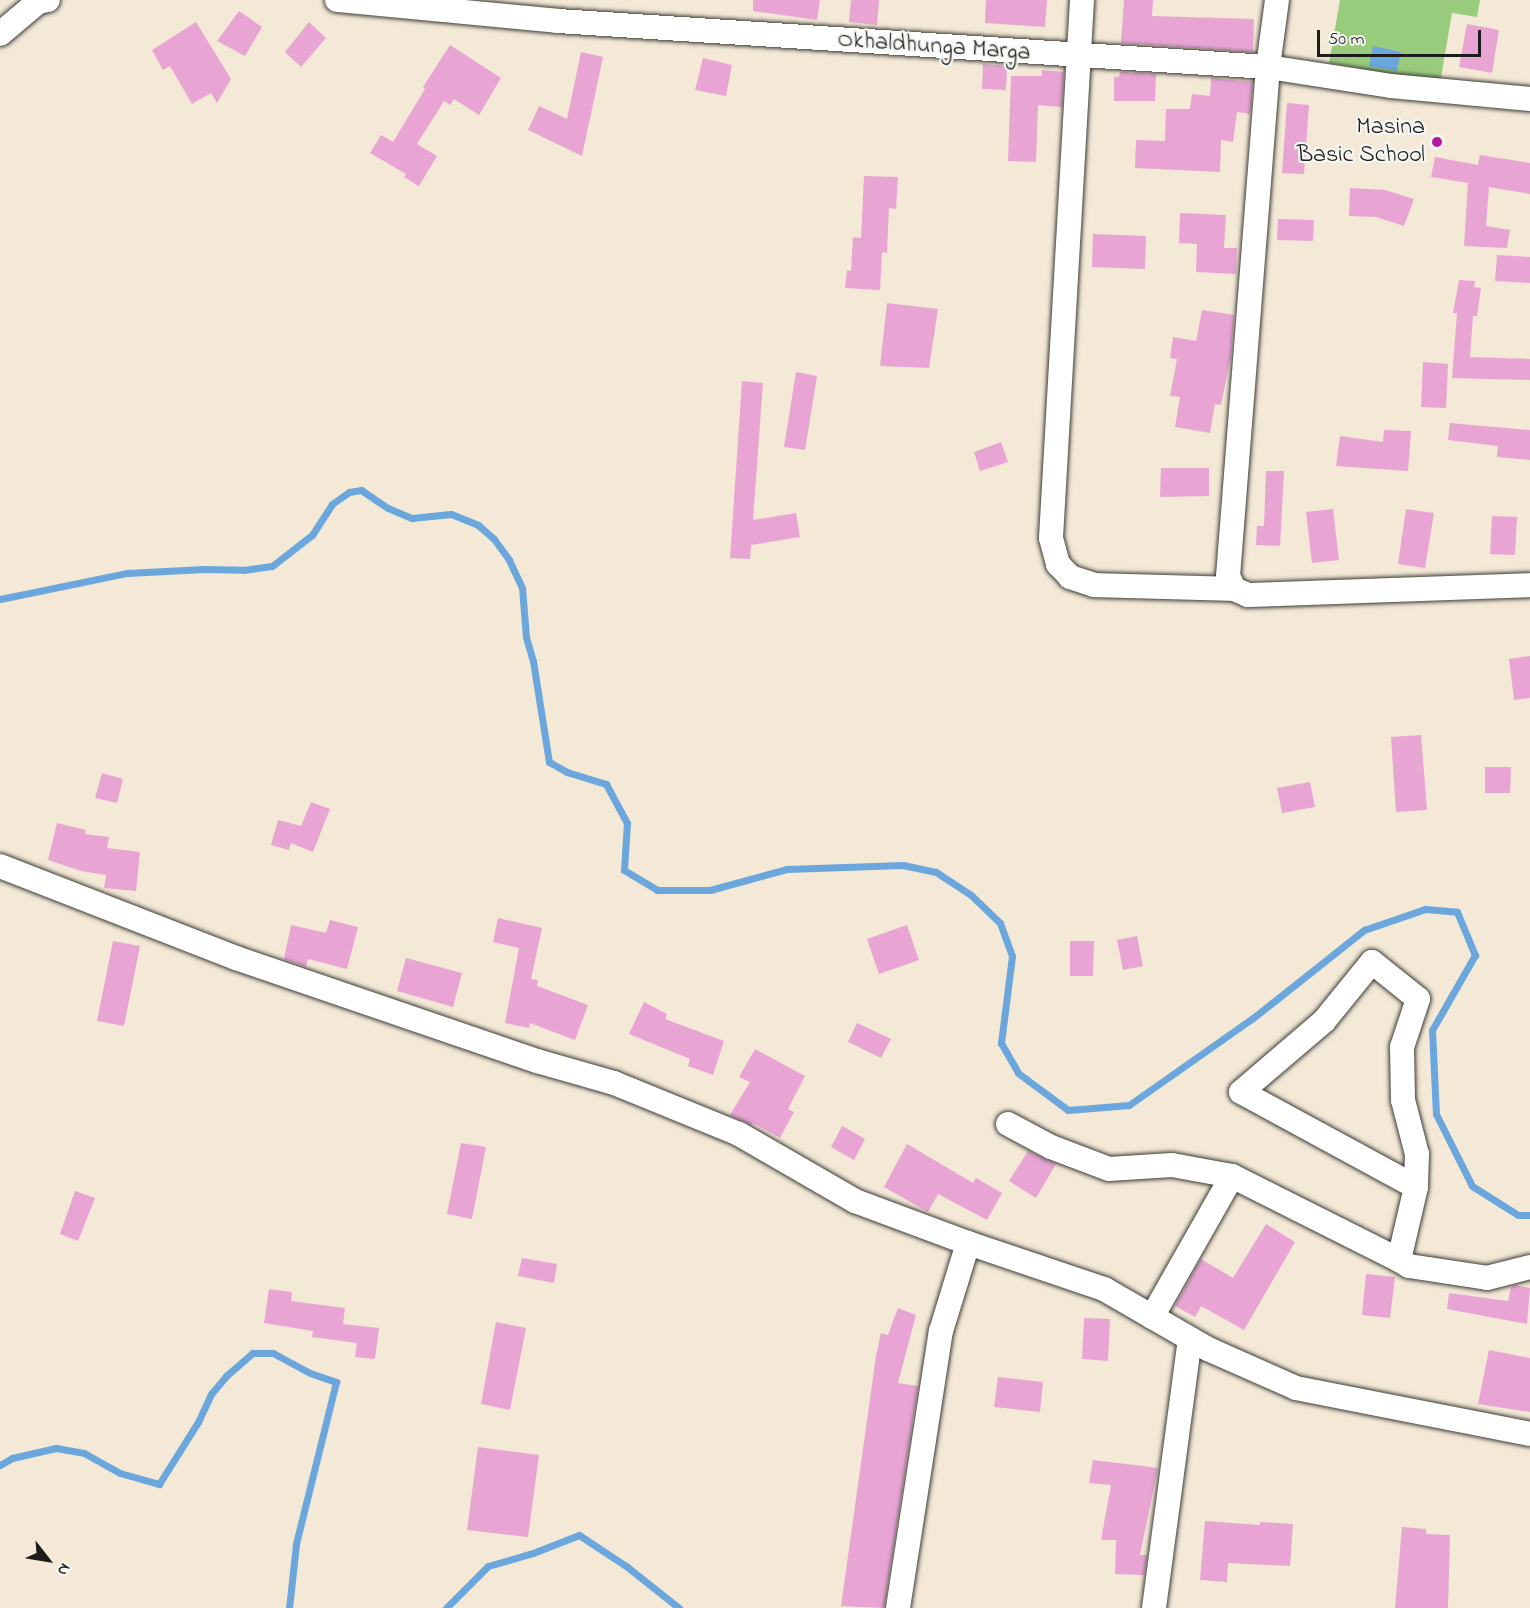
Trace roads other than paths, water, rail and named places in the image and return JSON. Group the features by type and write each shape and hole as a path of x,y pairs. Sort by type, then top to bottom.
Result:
{"street":[{"path":"0,34 38,2 48,0"},
{"name":"Okhaldhunga Marga","path":"337,0 558,21 1078,57 1268,67 1391,86 1530,99"},
{"path":"1082,0 1052,505 1051,538 1058,564 1070,577 1094,585 1234,589 1248,595 1530,585"},
{"path":"1234,589 1228,576 1268,67 1277,0"},
{"path":"0,866 236,958 537,1061 614,1083 740,1134 855,1201 968,1244 1104,1289 1190,1339 1296,1388 1530,1434"},
{"path":"1399,1260 1416,1187 1417,1154 1403,1100 1402,1047 1418,999 1372,962 1324,1021 1241,1092 1416,1187"},
{"path":"1008,1124 1051,1147 1109,1169 1172,1166 1232,1176 1409,1266 1487,1278 1530,1267"},
{"path":"1152,1317 1232,1176"},
{"path":"898,1608 941,1331 968,1244"},
{"path":"1154,1608 1190,1339"}],"water":[{"path":"1373,46 1401,52 1397,71 1369,66"}],"waterway":[{"path":"0,599 127,573 204,569 243,570 272,566 312,535 332,504 349,492 361,490 388,508 412,518 451,514 478,525 494,539 509,560 522,588 526,637 533,661 549,762 567,772 606,784 627,823 624,870 657,890 710,890 787,869 903,865 936,872 971,895 1000,923 1012,956 1001,1043 1018,1073 1068,1110 1129,1105 1253,1018 1364,930 1425,909 1457,912 1475,955 1432,1030 1436,1114 1472,1186 1518,1215 1530,1215"},
{"path":"0,1465 12,1458 56,1448 84,1453 120,1473 159,1484 198,1422 211,1394 226,1376 252,1353 273,1353 310,1373 336,1382 296,1544 289,1608"},
{"path":"446,1608 488,1566 533,1553 579,1535 626,1566 679,1608"}],"place":[{"name":"Masina Basic School","path":"1437,142"}]}
